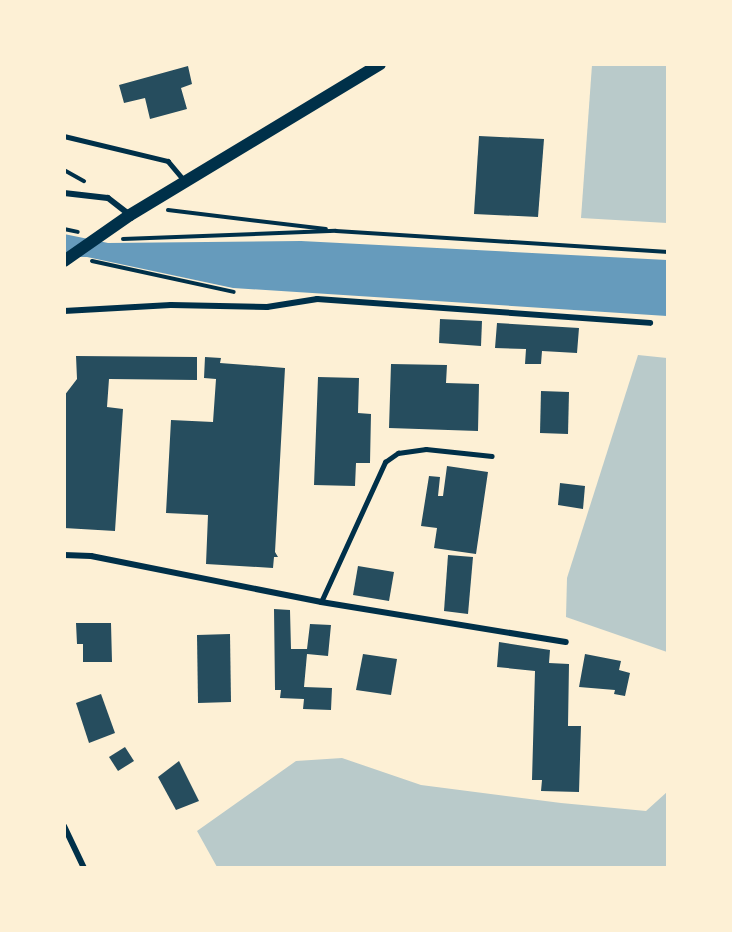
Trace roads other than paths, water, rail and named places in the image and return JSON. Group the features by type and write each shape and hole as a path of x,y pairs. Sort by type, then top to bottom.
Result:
{"main road":[{"path":"64,261 113,235 130,215 380,64"}],"street":[{"path":"64,193 108,198 130,215"},
{"path":"64,311 171,305 267,307 317,299 651,323"},
{"path":"64,555 91,556 321,602 566,642"},
{"path":"64,826 84,867"}],"lane":[{"path":"64,135 168,161 185,182"},
{"path":"321,602 385,462 398,453 426,449 492,456"}],"water":[{"path":"64,234 108,243 301,241 667,260 667,316 233,288 87,257 65,257"}]}
